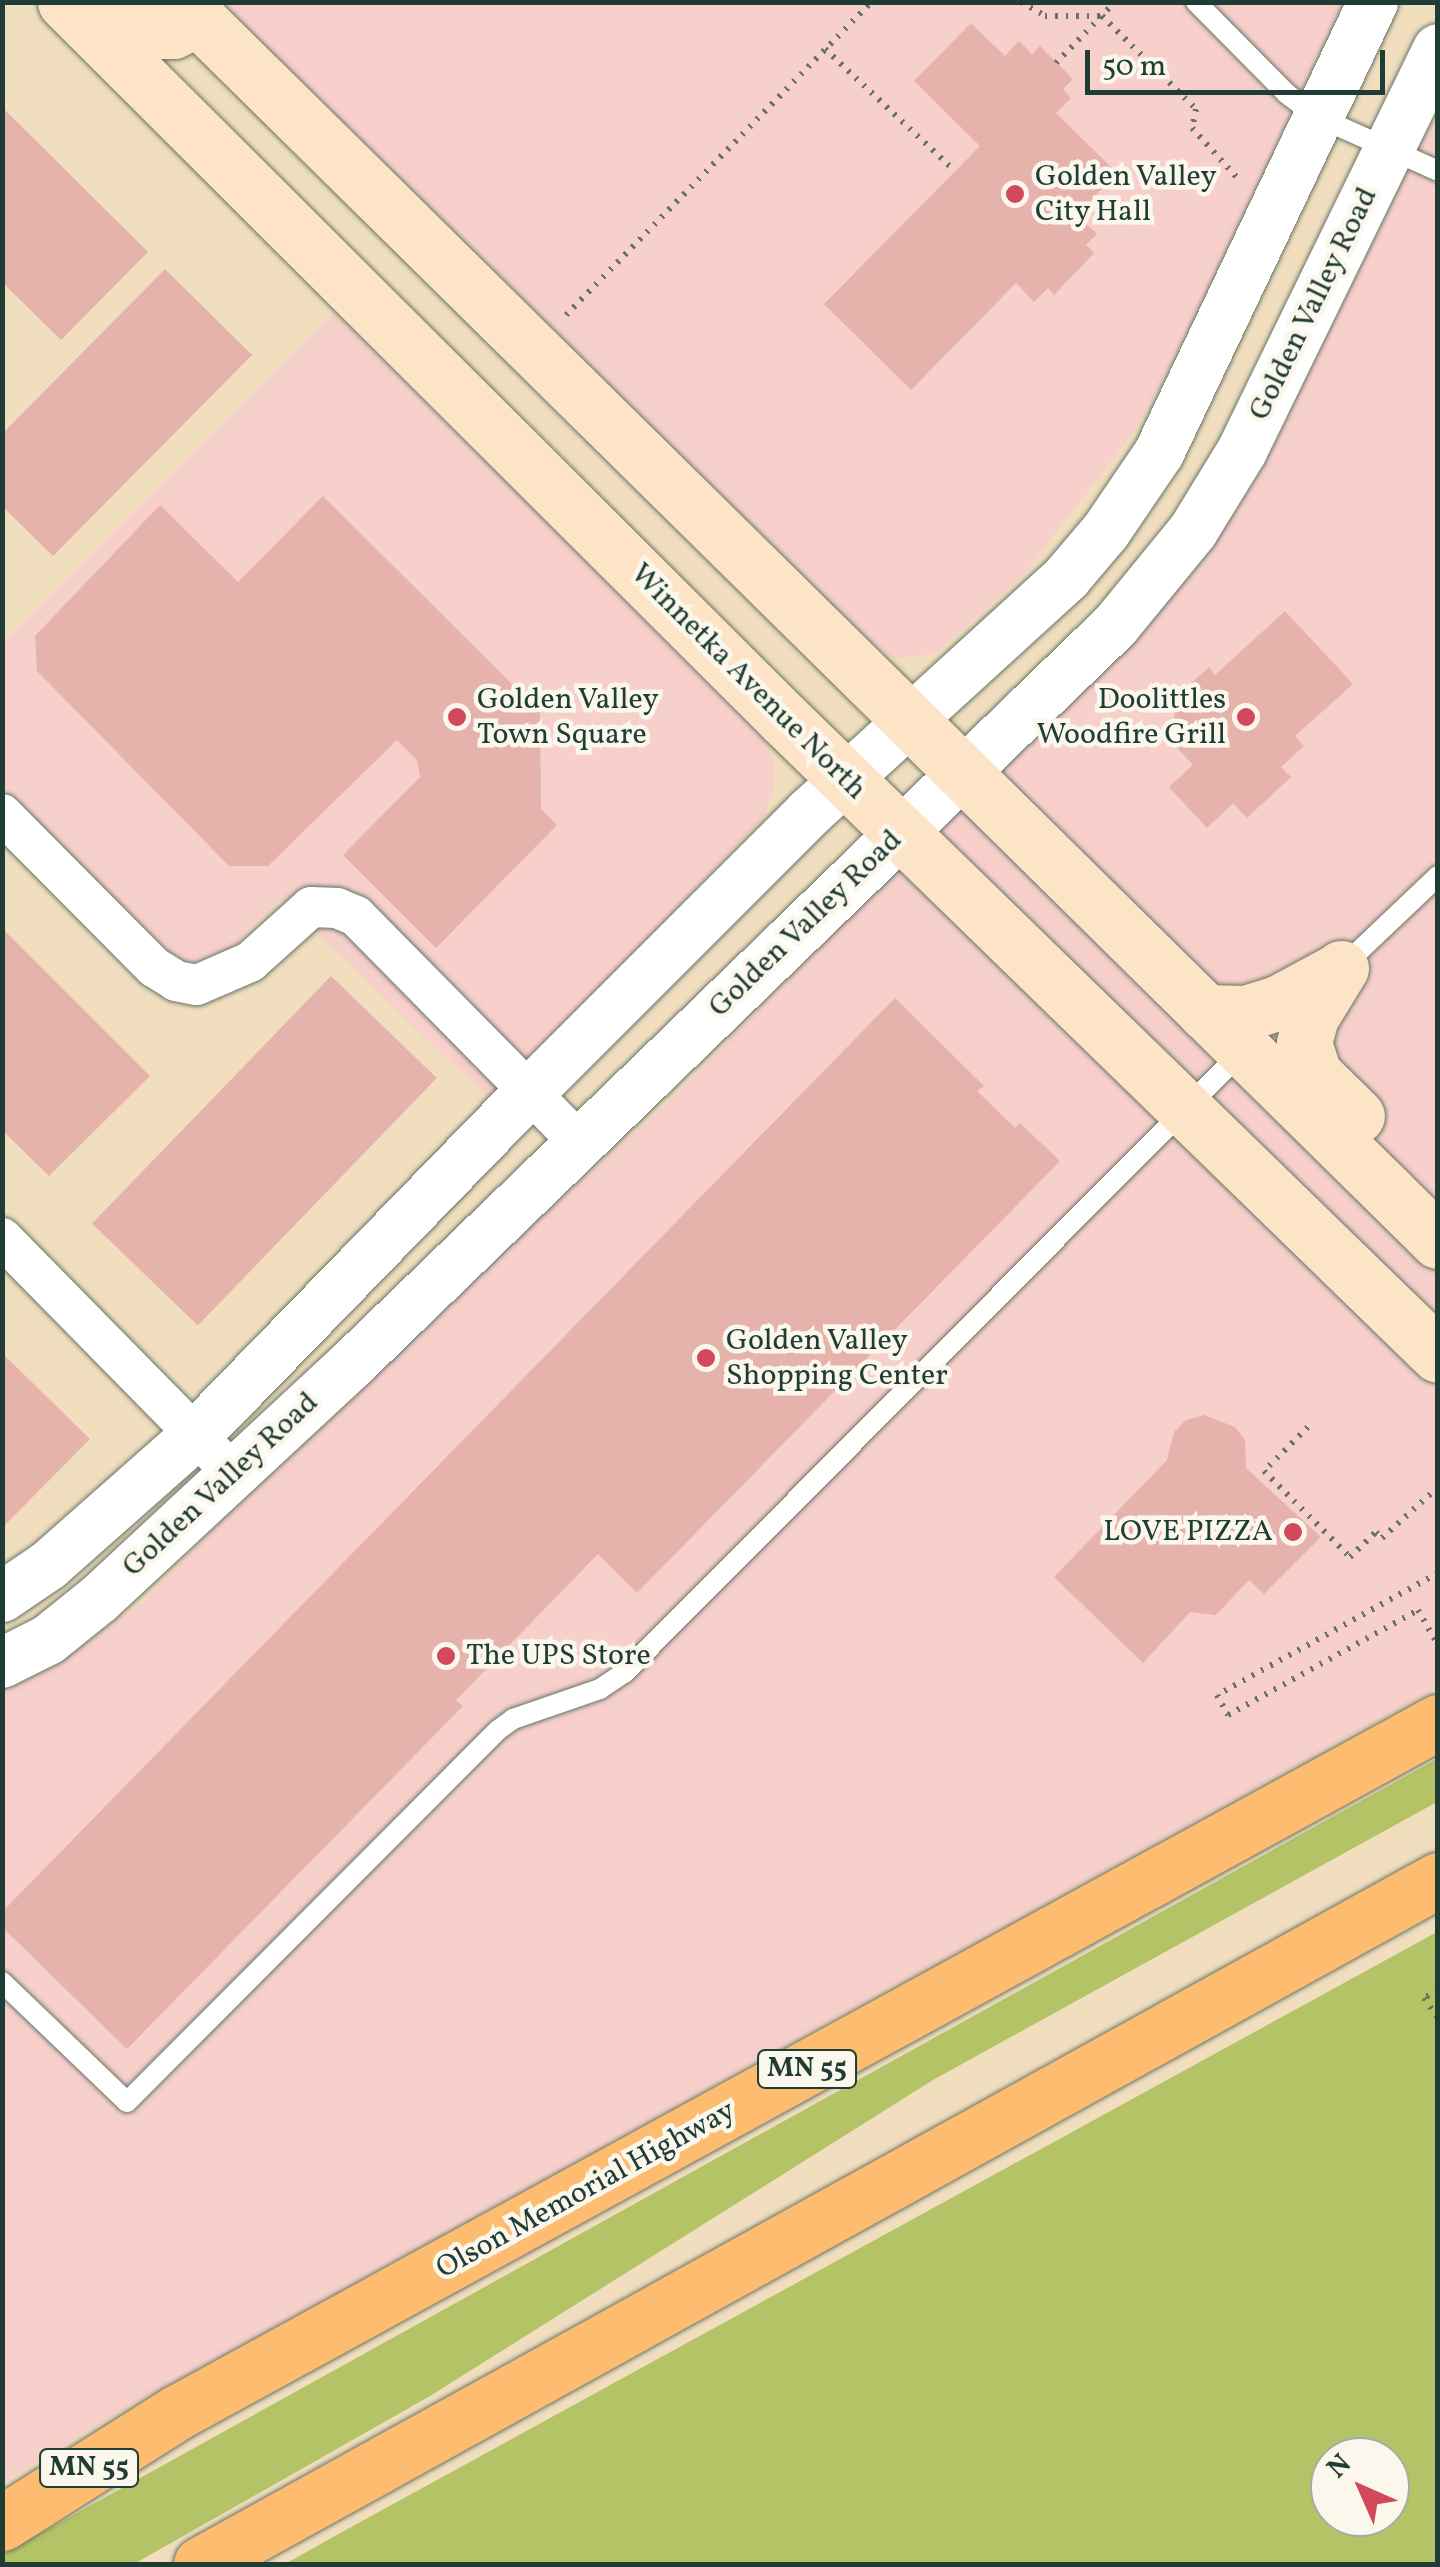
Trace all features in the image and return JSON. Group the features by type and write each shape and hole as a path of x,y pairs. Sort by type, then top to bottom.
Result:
{"highway":[{"path":"1352,1768 1438,1686"},
{"name":"Olson Memorial Highway","path":"2,2523 176,2413 1438,1722"},
{"path":"201,2564 1438,1880"},
{"path":"2,2489 176,2413"}],"main road":[{"name":"Winnetka Avenue North","path":"65,2 846,780 1438,1355"},
{"path":"117,2 132,17 161,31 198,8 961,775 1438,1241"},
{"path":"1204,1012 1244,1013 1278,1004 1341,968"},
{"path":"1341,968 1311,1017 1304,1043 1314,1074 1438,1196"}],"street":[{"name":"Golden Valley Road","path":"2,1596 49,1565 196,1435 530,1092 846,780 1067,577 1134,492 1190,390 1373,2"},
{"name":"Golden Valley Road","path":"2,1663 48,1640 99,1599 234,1474 1116,625 1193,531 1264,411 1438,49"},
{"path":"2,814 154,967 176,981 197,985 250,962 310,908 337,908 356,916 580,1143"},
{"path":"2,1238 234,1474"}],"lane":[{"path":"1196,2 1287,94 1318,117 1438,172"},
{"path":"1341,968 1438,876"},
{"path":"2,1982 128,2102 498,1730 513,1719 600,1689 624,1673 1244,1050"}],"path":[{"path":"534,348 871,2"},
{"path":"1021,2 1045,16 1102,16 1196,109 1192,128 1244,186"},
{"path":"1056,62 1115,2"},
{"path":"826,49 955,171"},
{"path":"1308,1427 1264,1471 1350,1557 1376,1532 1382,1538 1438,1487"},
{"path":"1438,1573 1217,1696 1228,1715 1418,1610 1438,1645"},
{"path":"1438,1990 1424,1998 1438,2018"}],"shaded area":[{"path":"223,3 1344,3 1190,328 1139,425 1024,575 935,654 894,658 860,642 822,594"},
{"path":"1437,73 1437,1688 128,2407 3,2482 2,1681 59,1657 142,1603 306,1430 674,1097 1202,548"},
{"path":"334,313 765,739 774,760 775,785 765,815 493,1103 280,898 225,956 195,964 165,951 3,788 2,644"}],"green space":[{"path":"1437,1759 1437,1802 933,2080 430,2396 134,2564 3,2564 3,2554"},
{"path":"1437,1932 1437,2564 285,2564"}],"building":[{"name":"Golden Valley City Hall","path":"971,23 1005,56 1019,41 1032,54 1040,46 1073,79 1063,89 1071,98 1056,113 1117,173 1077,215 1097,234 1086,245 1094,253 1054,295 1048,288 1034,302 1016,283 911,390 824,304 980,146 914,81"},
{"path":"2,107 148,252 61,340 2,282"},
{"path":"165,269 252,355 53,556 2,506 2,434"},
{"path":"323,496 540,712 541,809 557,825 436,948 343,855 420,777 417,760 397,740 268,866 229,866 37,671 35,636 160,505 238,582"},
{"name":"Doolittles Woodfire Grill","path":"1285,611 1353,684 1295,736 1304,746 1281,767 1291,777 1247,818 1233,803 1207,828 1169,787 1193,765 1172,742 1176,697 1209,667 1215,675"},
{"path":"2,928 150,1076 49,1176 2,1130"},
{"path":"331,976 437,1078 198,1326 92,1223"},
{"name":"Golden Valley Shopping Center","path":"895,998 984,1086 977,1091 1015,1128 1020,1123 1060,1161 637,1593 598,1554 456,1700 463,1706 127,2049 2,1927 2,1912"},
{"path":"2,1353 90,1439 2,1528"},
{"path":"1204,1415 1235,1427 1245,1440 1246,1468 1321,1537 1264,1594 1249,1580 1216,1615 1190,1612 1143,1663 1054,1577 1167,1460 1174,1432 1186,1420"}],"place":[{"name":"Golden Valley City Hall","path":"1015,194"},
{"name":"Golden Valley Town Square","path":"457,717"},
{"name":"Doolittles Woodfire Grill","path":"1246,717"},
{"name":"Golden Valley Shopping Center","path":"706,1358"},
{"name":"LOVE PIZZA","path":"1293,1532"},
{"name":"The UPS Store","path":"446,1656"}]}
